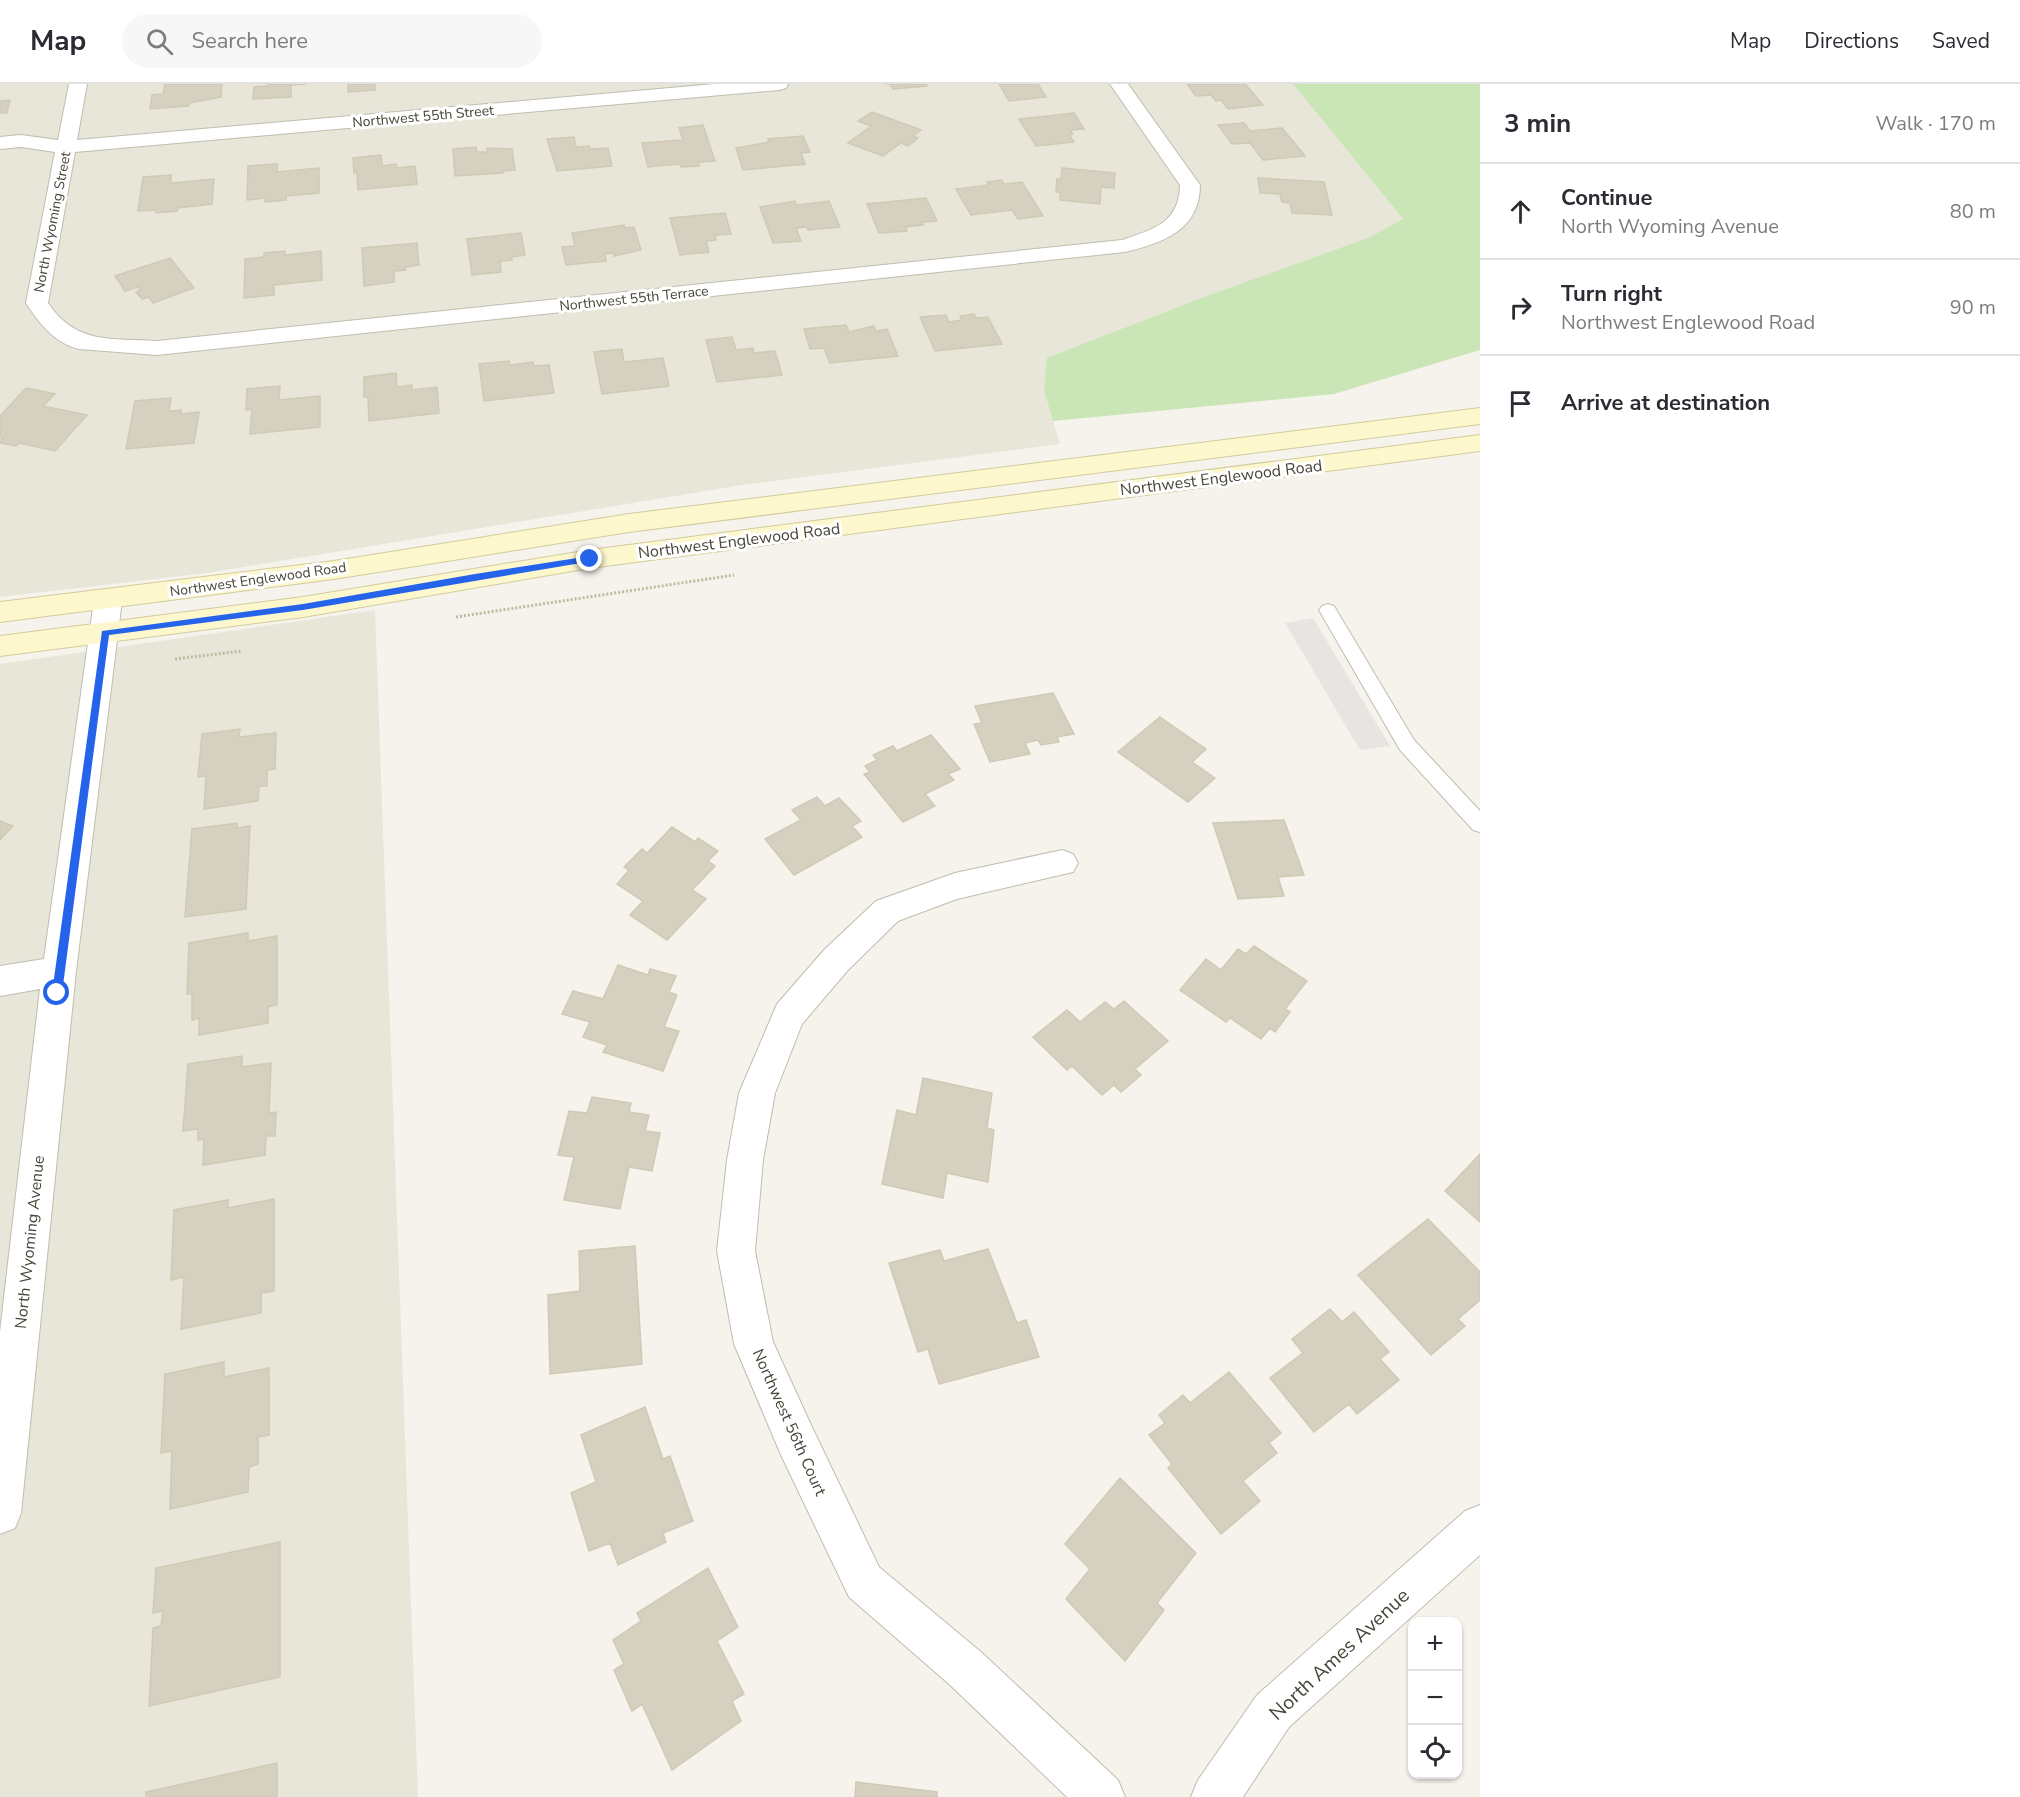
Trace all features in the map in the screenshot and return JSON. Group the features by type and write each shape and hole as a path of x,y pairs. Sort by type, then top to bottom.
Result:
{"main road":[{"name":"Northwest Englewood Road","path":"0,646 106,616 334,570 628,523 1480,416"},
{"name":"Northwest Englewood Road","path":"0,612 106,616 303,607 475,576 590,559 1480,443"}],"street":[{"name":"North Wyoming Street","path":"78,84 37,303 51,323 79,342"},
{"name":"Northwest 55th Street","path":"0,143 21,141 66,147 779,84"},
{"name":"Northwest 55th Terrace","path":"79,342 157,348 1125,246 1159,235 1182,219 1191,201 1190,185 1119,84"},
{"name":"Northwest 55th Street","path":"29,160 66,147"},
{"name":"North Wyoming Avenue","path":"0,1513 59,971 106,616"},
{"name":"Northwest 56th Court","path":"1062,863 955,886 887,911 836,960 789,1015 757,1093 745,1161 736,1251 754,1344 796,1440 864,1582 965,1668 1101,1797"},
{"path":"0,981 59,971"},
{"name":"North Ames Avenue","path":"1215,1797 1273,1711 1480,1526"}],"lane":[{"path":"1328,610 1407,745 1480,824"}],"path":[{"path":"451,618 734,575"},
{"path":"170,660 252,650"}],"shaded area":[{"path":"0,84 1293,84 1403,219 1368,238 1044,391 1060,444 742,485 207,573 0,597"},
{"path":"375,610 418,1797 0,1797 0,664"},
{"path":"1313,618 1390,746 1360,750 1285,623"}],"green space":[{"path":"1293,84 1480,84 1480,350 1334,394 1053,421 1044,391 1047,358 1196,300 1368,238 1403,219"}],"building":[{"path":"165,84 222,84 221,97 189,103 189,106 150,109 152,95 163,94"},
{"path":"268,84 306,84 291,85 291,97 253,99 254,87 268,86"},
{"path":"348,84 375,84 375,90 348,92"},
{"path":"890,84 926,84 927,86 893,89"},
{"path":"999,84 1038,84 1046,97 1009,101"},
{"path":"1187,84 1245,84 1263,105 1228,109 1221,100 1216,101 1211,95 1196,96"},
{"path":"10,100 7,113 0,113 0,101"},
{"path":"872,112 921,130 913,136 918,138 908,146 901,143 883,156 848,143 871,126 858,121"},
{"path":"1074,113 1084,129 1070,130 1073,134 1069,135 1074,142 1036,146 1019,119"},
{"path":"1244,123 1250,131 1282,128 1305,156 1263,160 1250,143 1232,144 1218,125"},
{"path":"703,125 715,161 698,162 699,166 681,167 680,164 648,167 642,143 683,140 679,128"},
{"path":"803,136 810,152 801,153 805,164 743,170 736,148 769,142 768,139"},
{"path":"574,137 576,147 608,148 612,166 557,171 547,139"},
{"path":"476,147 477,152 488,152 487,148 512,149 515,170 455,176 453,149"},
{"path":"381,155 382,166 396,164 397,168 415,166 417,184 358,190 353,158"},
{"path":"277,164 277,172 319,168 319,193 286,196 286,200 265,202 265,198 247,200 248,166"},
{"path":"1062,168 1115,173 1114,188 1101,187 1100,204 1060,200 1060,192 1056,192 1057,179 1061,179"},
{"path":"171,175 171,183 214,179 212,204 156,213 156,210 138,211 143,177"},
{"path":"1258,178 1324,182 1332,215 1292,213 1290,203 1282,202 1280,194 1260,193"},
{"path":"1002,180 1004,184 1022,182 1043,216 1018,219 1012,210 971,215 956,189 989,185 987,182"},
{"path":"926,198 937,221 905,227 907,231 879,233 867,204"},
{"path":"795,201 797,205 829,201 840,227 808,230 807,227 796,228 801,241 773,243 760,207"},
{"path":"725,213 731,234 715,235 716,240 706,241 709,252 680,255 670,218"},
{"path":"624,225 624,228 634,227 641,250 614,256 614,253 605,254 606,261 566,265 562,247 575,246 572,233"},
{"path":"521,233 525,255 511,257 512,260 500,261 501,272 472,275 467,239"},
{"path":"417,243 419,265 405,267 406,270 394,271 394,282 364,286 362,248"},
{"path":"285,251 285,255 321,251 322,280 274,285 274,295 244,298 245,259 264,257 264,253"},
{"path":"170,258 194,288 153,303 149,297 142,299 136,292 141,290 138,287 125,291 115,276"},
{"path":"974,314 976,318 988,317 1002,344 935,351 920,317 946,315 949,322 962,320 960,316"},
{"path":"846,325 849,332 874,326 876,331 887,329 898,356 830,363 824,348 810,349 804,329"},
{"path":"732,337 736,350 753,348 754,353 775,351 782,375 717,382 706,340"},
{"path":"622,349 624,362 663,358 669,386 602,394 594,352"},
{"path":"509,361 510,365 533,362 534,366 549,365 554,393 484,401 479,364"},
{"path":"396,373 397,387 412,385 412,390 437,387 439,413 369,421 368,397 364,397 364,377"},
{"path":"280,386 279,400 320,396 320,427 250,434 252,409 246,410 247,389"},
{"path":"26,388 55,394 43,406 87,415 55,451 19,443 16,446 0,443 2,438 0,437 0,416"},
{"path":"171,398 169,411 181,410 181,414 199,412 194,443 126,449 135,401"},
{"path":"1053,693 1074,734 1057,737 1059,742 1041,745 1038,740 1025,743 1030,754 990,762 974,724 982,723 975,706"},
{"path":"1160,717 1206,749 1192,762 1215,778 1188,802 1118,752"},
{"path":"240,729 239,737 276,733 275,769 267,770 267,786 259,786 258,801 204,809 206,776 198,777 202,734"},
{"path":"931,735 960,769 948,774 954,780 925,794 935,806 903,822 864,774 870,772 865,766 877,760 873,755 893,746 897,751"},
{"path":"817,797 825,806 839,798 861,821 852,826 862,837 794,875 765,839 801,820 792,810"},
{"path":"1284,820 1304,875 1278,877 1284,896 1238,899 1213,823"},
{"path":"0,821 13,826 0,840"},
{"path":"237,823 237,828 250,826 246,909 185,917 192,829"},
{"path":"672,827 695,842 698,838 718,851 708,861 715,866 692,890 706,899 667,940 630,915 643,901 617,884 629,870 624,867 642,849 647,853"},
{"path":"248,933 248,941 277,936 277,1005 268,1007 268,1023 199,1035 199,1018 192,1020 192,994 187,994 189,943"},
{"path":"1254,946 1307,981 1285,1009 1290,1012 1275,1032 1270,1028 1261,1039 1230,1018 1226,1022 1180,990 1206,959 1221,970 1238,949 1246,954"},
{"path":"618,965 648,975 650,969 676,976 669,992 677,995 664,1027 679,1031 663,1071 603,1052 607,1045 583,1037 590,1022 562,1014 573,991 603,999"},
{"path":"1124,1001 1168,1041 1135,1069 1141,1075 1121,1092 1114,1085 1102,1095 1072,1066 1067,1070 1033,1037 1067,1010 1080,1022 1105,1002 1114,1009"},
{"path":"242,1056 242,1067 271,1063 269,1113 276,1112 275,1136 266,1136 265,1155 203,1165 204,1139 198,1140 198,1129 183,1131 188,1064"},
{"path":"923,1078 992,1093 987,1128 994,1130 988,1182 947,1173 943,1198 882,1184 897,1110 916,1115"},
{"path":"592,1097 631,1103 629,1112 649,1115 645,1131 660,1133 652,1171 629,1167 620,1209 564,1200 574,1157 558,1155 569,1111 587,1113"},
{"path":"1480,1154 1480,1222 1445,1191"},
{"path":"274,1199 274,1291 261,1293 261,1313 181,1329 184,1277 171,1280 174,1210 228,1200 228,1208"},
{"path":"1428,1219 1480,1272 1480,1300 1458,1319 1465,1326 1431,1355 1358,1275"},
{"path":"635,1246 642,1364 550,1374 548,1295 580,1291 579,1251"},
{"path":"988,1249 1017,1323 1026,1320 1039,1357 939,1384 928,1349 918,1352 889,1263 940,1250 944,1261"},
{"path":"1330,1309 1342,1322 1354,1312 1389,1352 1380,1359 1399,1380 1357,1414 1349,1404 1314,1432 1270,1378 1303,1353 1292,1339"},
{"path":"224,1362 224,1377 269,1368 269,1435 258,1437 258,1464 249,1467 248,1492 170,1509 172,1451 161,1453 165,1374"},
{"path":"1229,1372 1281,1433 1269,1443 1277,1453 1243,1481 1260,1501 1221,1534 1168,1468 1172,1464 1149,1435 1165,1423 1159,1415 1183,1395 1190,1403"},
{"path":"645,1407 663,1459 670,1456 693,1521 663,1533 666,1542 618,1565 610,1543 589,1551 571,1493 596,1482 581,1435"},
{"path":"1120,1478 1196,1553 1157,1603 1164,1610 1125,1661 1066,1599 1090,1569 1065,1544"},
{"path":"280,1542 280,1677 149,1706 153,1628 161,1626 163,1611 153,1613 156,1568"},
{"path":"708,1568 738,1627 717,1641 744,1694 732,1701 741,1721 672,1770 642,1704 632,1711 614,1670 624,1664 613,1640 641,1621 637,1613"},
{"path":"277,1763 277,1797 146,1797 146,1792"},
{"path":"856,1782 937,1792 937,1797 855,1797"}],"route":[{"path":"57,993 105,633 303,607 475,576 590,559"}]}
